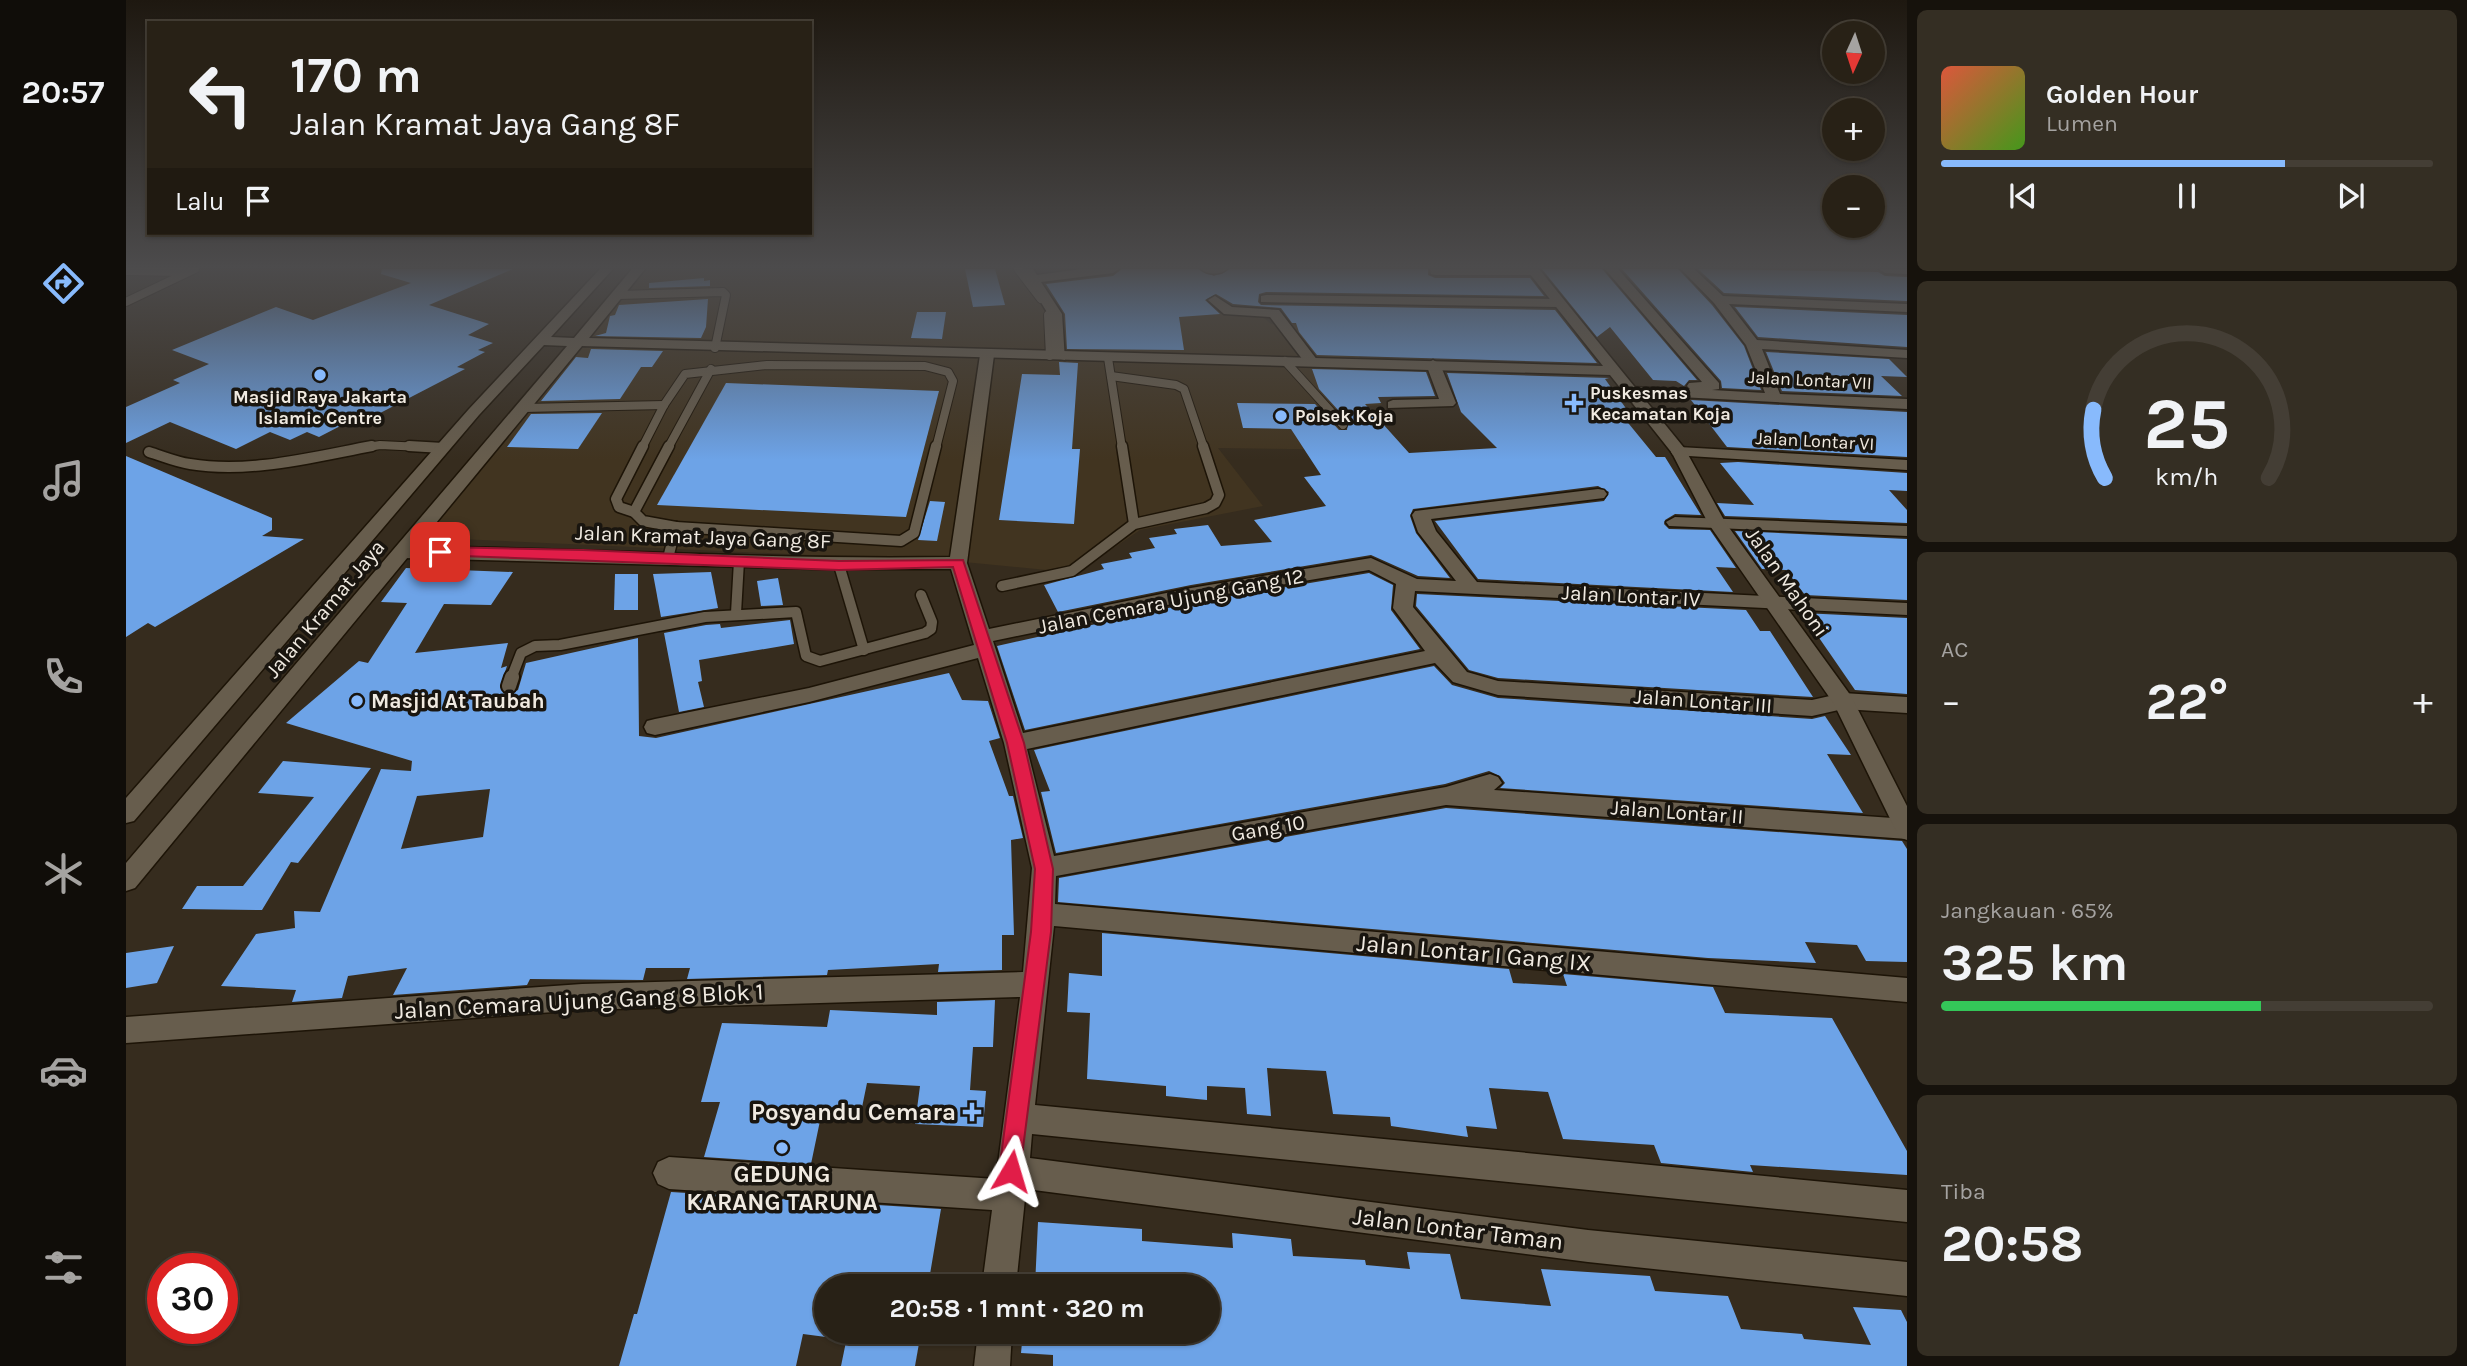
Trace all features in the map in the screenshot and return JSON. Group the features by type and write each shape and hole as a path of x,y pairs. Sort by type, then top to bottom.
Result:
{"street":[{"name":"Jalan Kramat Jaya","path":"126,814 443,448 548,333"},
{"name":"Jalan Kramat Jaya","path":"126,881 134,862 403,552 587,333"},
{"path":"1055,333 1055,357"},
{"path":"1289,333 1311,361"},
{"name":"Jalan Mahoni","path":"1582,333 1679,452 1717,523 1843,701 1907,829"},
{"path":"540,341 1055,357 1433,364 1621,382 1714,386 1667,333"},
{"path":"1744,333 1752,344 1774,397"},
{"path":"1752,344 1907,354"},
{"path":"987,355 958,563 1015,743 1044,869 1042,914 1000,1274"},
{"path":"1392,405 1448,403 1433,364"},
{"name":"Jalan Lontar VII","path":"1621,382 1774,397 1907,404"},
{"name":"Jalan Lontar VI","path":"1679,452 1907,465"},
{"path":"1471,587 1427,532 1421,515 1598,494"},
{"path":"1675,522 1907,531"},
{"name":"Jalan Kramat Jaya Gang 8F","path":"403,552 839,565 958,563"},
{"name":"Jalan Lontar IV","path":"1361,565 1379,565 1406,583 1907,609"},
{"name":"Jalan Cemara Ujung Gang 12","path":"655,727 809,695 984,643 1191,594 1361,565"},
{"path":"1015,743 1439,655 1403,608 1406,583"},
{"name":"Jalan Lontar III","path":"1439,655 1460,677 1499,688 1812,708 1843,701 1907,705"},
{"name":"Gang 10","path":"1044,869 1447,796 1490,783"},
{"name":"Jalan Lontar II","path":"1447,796 1907,829"},
{"name":"Jalan Lontar I Gang IX","path":"1042,914 1907,990"},
{"name":"Jalan Cemara Ujung Gang 8 Blok 1","path":"126,1030 582,997 1032,984"},
{"path":"1017,1118 1907,1206"},
{"name":"Jalan Lontar Taman","path":"669,1173 1009,1183 1907,1279"},
{"path":"992,1366 994,1344"}],"lane":[{"path":"715,348 718,333"},
{"path":"1052,333 1055,357"},
{"path":"767,365 777,349"},
{"path":"1108,358 1134,523"},
{"path":"1285,361 1343,425"},
{"path":"767,365 925,366 948,372 953,381 914,533 901,541 676,527 643,521 634,512 619,507 616,499 664,405 685,374 711,369 767,365"},
{"path":"634,512 711,369"},
{"path":"1002,586 1072,571 1134,523 1206,508 1215,503 1219,495 1184,389 1176,385 1111,376"},
{"path":"524,408 664,405"},
{"path":"149,452 187,464 216,467 264,465 380,445 443,448"},
{"path":"668,558 676,527"},
{"path":"736,613 739,561"},
{"path":"839,565 864,650"},
{"path":"509,686 521,653 536,646 560,645 736,613 796,612 806,656 820,661 931,629 932,622 922,595"}],"shaded area":[{"path":"587,333 1348,333 1382,405 1338,408 1368,450 1218,448 1263,506 1140,530 1077,573 964,562 415,537"}],"building":[{"name":"Masjid Raya Jakarta Islamic Centre","path":"214,333 472,333 468,335 493,343 478,350 485,352 457,367 465,369 359,424 350,421 319,437 307,432 290,440 270,432 236,449 170,422 126,443 126,407 180,383 173,380 209,364 172,350"},
{"path":"606,333 703,333 701,338 595,336"},
{"path":"912,333 943,333 942,339 911,338"},
{"path":"1066,333 1181,333 1184,350 1067,349"},
{"path":"1300,333 1573,333 1597,363 1317,355"},
{"path":"1615,333 1657,333 1697,380 1689,380 1684,386 1676,381 1653,380"},
{"path":"1678,333 1734,333 1744,346 1761,390 1722,388 1721,381"},
{"path":"1755,333 1907,333 1907,347 1758,337"},
{"path":"591,349 663,351 652,367 641,367 620,399 541,401 576,357 588,358"},
{"path":"1766,352 1889,359 1907,377 1881,376 1902,396 1782,391"},
{"path":"1059,362 1078,363 1072,449 1080,449 1074,524 999,520 1022,374 1060,375"},
{"path":"1312,369 1426,372 1435,396 1378,397 1381,403 1365,404 1409,453 1497,448 1461,412 1447,373 1609,378 1605,379 1630,414 1620,413 1656,457 1665,457 1701,515 1675,514 1665,520 1664,524 1669,529 1710,530 1736,568 1716,567 1733,592 1478,579 1435,521 1604,501 1609,492 1598,486 1413,509 1410,516 1416,533 1450,578 1418,576 1371,555 1191,585 1058,612 1044,585 1104,569 1101,564 1132,558 1129,553 1155,548 1149,538 1177,534 1174,529 1208,525 1221,546 1272,542 1254,520 1326,506 1304,477 1321,475 1291,429 1243,428 1237,403 1315,404 1339,430 1347,430 1348,421 1319,389"},
{"path":"726,383 939,391 906,517 657,505"},
{"path":"1691,400 1907,412 1907,457 1727,447"},
{"path":"602,413 578,449 507,447 531,414"},
{"path":"126,456 272,518 272,530 262,536 304,539 155,627 148,623 126,637"},
{"path":"1720,463 1907,473 1907,491 1889,490 1907,510 1907,523 1725,516 1717,503 1754,505"},
{"path":"930,501 945,502 937,541 918,540"},
{"path":"1735,531 1907,539 1907,600 1805,595 1786,570 1762,569"},
{"path":"406,568 513,572 491,605 444,604 415,653 508,643 501,668 507,666 500,687 507,695 518,690 526,663 638,638 639,736 656,738 949,673 962,700 988,701 1000,738 989,741 1009,796 1013,796 1023,838 1011,840 1014,935 1002,935 1002,970 938,972 939,964 828,970 827,975 687,979 690,968 646,968 643,980 530,979 527,985 393,995 407,968 348,976 342,998 292,1002 296,990 221,986 256,934 295,928 294,911 320,912 381,769 411,771 412,761 286,723 359,661 368,663 407,603 381,602","holes":["490,789 483,837 401,849 417,796"]},
{"path":"711,572 718,608 661,617 653,574"},
{"path":"1369,573 1393,585 1391,610 1420,649 1025,730 997,646 1191,603"},
{"path":"615,574 638,574 638,610 614,610"},
{"path":"778,578 783,605 761,606 757,581"},
{"path":"1417,594 1746,610 1760,631 1770,631 1813,697 1498,678 1469,670 1416,606"},
{"path":"1802,613 1907,618 1907,694 1855,690"},
{"path":"790,620 794,644 699,660 702,681 698,682 704,707 679,712 664,633 706,625 720,624 721,628"},
{"path":"1434,666 1452,685 1498,698 1812,719 1825,716 1851,755 1827,754 1863,813 1500,788 1505,783 1500,776 1489,771 1445,784 1056,853 1041,792 1050,791 1034,750"},
{"path":"283,761 371,768 298,863 291,862 262,910 182,909 197,886 243,886 314,797 258,793"},
{"path":"1446,808 1902,841 1907,849 1907,962 1866,961 1857,945 1805,942 1816,963 1708,958 1058,902 1059,878"},
{"path":"1102,933 1509,969 1513,983 1567,986 1563,974 1713,987 1725,1013 1832,1018 1907,1151 1907,1175 1750,1165 1753,1172 1661,1163 1654,1145 1563,1139 1548,1092 1489,1088 1497,1129 1466,1126 1468,1137 1391,1126 1390,1117 1333,1114 1326,1071 1267,1068 1271,1116 1247,1114 1245,1088 1207,1086 1207,1100 1166,1096 1166,1086 1087,1079 1090,1013 1067,1012 1069,973 1102,976"},
{"path":"174,946 157,983 126,988 126,953"},
{"path":"995,1000 993,1047 973,1047 970,1090 986,1091 983,1127 915,1124 920,1086 867,1083 859,1122 821,1116 811,1164 704,1157 720,1102 701,1102 722,1023 827,1027 830,1010 937,1015 937,1002"},
{"path":"671,1192 941,1209 930,1274 814,1274 814,1335 803,1334 796,1366 619,1366 634,1314 637,1314"},
{"path":"1038,1222 1142,1229 1142,1241 1233,1248 1232,1233 1291,1239 1293,1256 1365,1260 1366,1265 1410,1269 1407,1252 1450,1254 1461,1299 1551,1306 1541,1269 1650,1276 1655,1291 1728,1296 1741,1329 1802,1334 1804,1339 1871,1345 1853,1307 1901,1310 1907,1322 1907,1366 1053,1366 1053,1355 1021,1353 1022,1344 1220,1344 1220,1274 1036,1274"},
{"path":"846,1344 919,1344 915,1366 841,1366"}],"place":[{"name":"Masjid Raya Jakarta Islamic Centre","path":"320,375"},
{"name":"Puskesmas Kecamatan Koja","path":"1574,403"},
{"name":"Polsek Koja","path":"1281,416"},
{"name":"Masjid At Taubah","path":"357,701"},
{"name":"Posyandu Cemara","path":"972,1112"},
{"name":"GEDUNG KARANG TARUNA","path":"782,1148"}],"route":[{"path":"440,552 583,554 839,565 958,563 970,592 1015,743 1044,869 1041,932 1032,984 1011,1171"}]}
